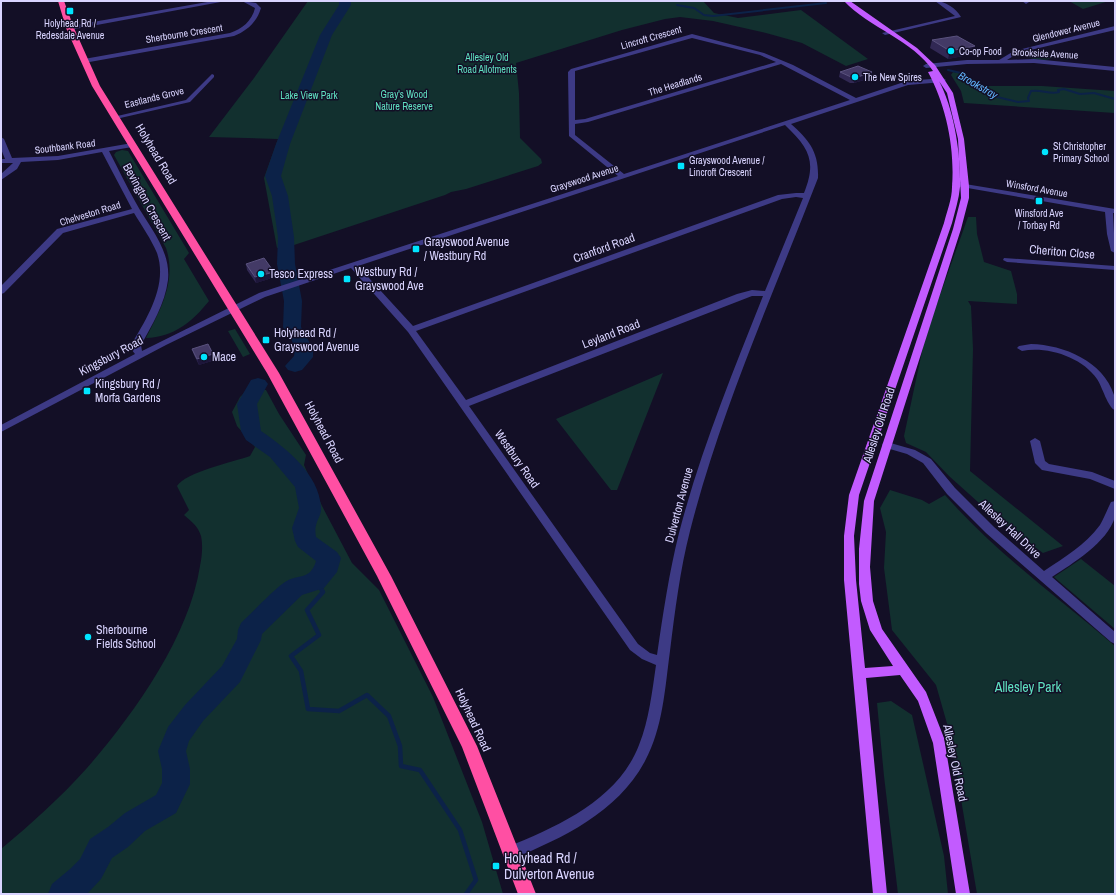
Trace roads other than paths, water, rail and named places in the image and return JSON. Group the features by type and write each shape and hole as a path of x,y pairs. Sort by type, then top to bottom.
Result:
{"highway":[{"name":"Holyhead Road","path":"61,1 70,28 96,86 277,379 384,576 468,746 512,852 527,894"}],"main road":[{"name":"Allesley Old Road","path":"838,1 916,49 950,93 961,139 961,185 854,495 849,536 850,580 858,674 880,894"},
{"name":"Allesley Old Road","path":"847,1 887,32"},
{"name":"Allesley Old Road","path":"961,185 966,198 962,214 869,501 865,530 867,596 871,618 875,629 884,644 920,693 937,735 963,894"},
{"path":"920,302 932,305"},
{"path":"858,674 903,670"}],"street":[{"path":"70,28 223,1"},
{"name":"Sherbourne Crescent","path":"84,61 232,35 244,28 257,12 258,8 256,6 245,1"},
{"path":"887,32 958,16 938,1"},
{"name":"Glendower Avenue","path":"999,61 1016,52 1115,28"},
{"name":"Lincroft Crescent","path":"624,177 572,136 571,72 573,70 692,36 748,50 782,62 856,100"},
{"name":"Brookside Avenue","path":"930,66 999,61 1041,62 1115,69"},
{"name":"The Headlands","path":"572,122 586,121 782,62"},
{"name":"Eastlands Grove","path":"116,117 188,101 212,76"},
{"name":"Grayswood Avenue","path":"233,308 282,288 786,124 907,83 939,80"},
{"name":"Dulverton Avenue","path":"512,852 578,822 597,808 622,783 640,758 653,726 679,554 697,485 725,404 814,178 814,159 805,142 786,124"},
{"path":"1,139 9,161"},
{"name":"Southbank Road","path":"1,161 58,158 105,151 132,145"},
{"name":"Bevington Crescent","path":"105,151 136,210 158,246 163,258 164,272 158,300 136,345 140,355"},
{"path":"1,178 14,167 18,161"},
{"name":"Winsford Avenue","path":"961,185 1112,211"},
{"name":"Cranford Road","path":"411,330 782,197 796,195 807,196"},
{"name":"Chelveston Road","path":"1,291 60,231 136,210"},
{"path":"1112,211 1111,234 1115,251"},
{"name":"Cheriton Close","path":"1007,260 1115,268"},
{"name":"Westbury Road","path":"353,265 411,330 634,647 646,656 662,662"},
{"name":"Leyland Road","path":"463,404 740,296 769,294"},
{"name":"Kingsbury Road","path":"1,428 233,308"},
{"path":"1022,348 1030,346 1054,349 1082,361 1098,374 1104,382 1115,407"},
{"path":"1035,441 1040,463 1046,467 1092,476 1115,485"},
{"name":"Allesley Hall Drive","path":"887,445 911,452 927,461 952,491 984,525 1115,639"},
{"path":"1042,577 1076,555 1092,541 1104,528 1115,505"}],"waterway":[{"path":"295,366 303,357 304,349 292,327 293,301 286,264 286,237 280,196 273,176 283,144 326,35 345,5 345,1"},
{"name":"Brookstray","path":"677,5 694,8 704,15 713,16 826,3"},
{"name":"Brookstray","path":"948,70 961,73 967,80 984,87 993,96 1018,102 1029,101 1028,98 1031,91 1056,93 1059,92 1058,90 1064,89 1080,94 1094,93 1115,99"},
{"path":"63,894 86,874 94,863 100,849 118,837 135,822 166,804 176,784 176,769 172,751 178,735 194,713 231,674 249,640 250,630 294,588 316,582 325,572 329,558 306,541 303,528 310,508 305,485 277,452 253,435 251,431 247,404 258,384"},
{"path":"316,582 321,588"},
{"path":"320,587 323,592 307,610 319,635 291,656 301,671 308,709 339,711 367,695 389,716 400,746 401,766 420,770 460,830 476,880 466,894"}],"place":[{"name":"Holyhead Rd / Redesdale Avenue","path":"70,11"},
{"name":"Co-op Food","path":"951,51"},
{"name":"The New Spires","path":"855,77"},
{"name":"St Christopher Primary School","path":"1045,152"},
{"name":"Grayswood Avenue / Lincroft Crescent","path":"681,166"},
{"name":"Winsford Ave / Torbay Rd","path":"1039,201"},
{"name":"Grayswood Avenue / Westbury Rd","path":"416,249"},
{"name":"Tesco Express","path":"261,274"},
{"name":"Westbury Rd / Grayswood Ave","path":"347,279"},
{"name":"Holyhead Rd / Grayswood Avenue","path":"266,340"},
{"name":"Mace","path":"204,357"},
{"name":"Kingsbury Rd / Morfa Gardens","path":"87,391"},
{"name":"Sherbourne Fields School","path":"88,637"},
{"name":"Holyhead Rd / Dulverton Avenue","path":"496,866"}],"park label":[{"name":"Allesley Old Road Allotments","path":"487,62"},
{"name":"Lake View Park","path":"309,95"},
{"name":"Gray's Wood Nature Reserve","path":"404,100"},
{"name":"Allesley Park","path":"1028,687"}]}
